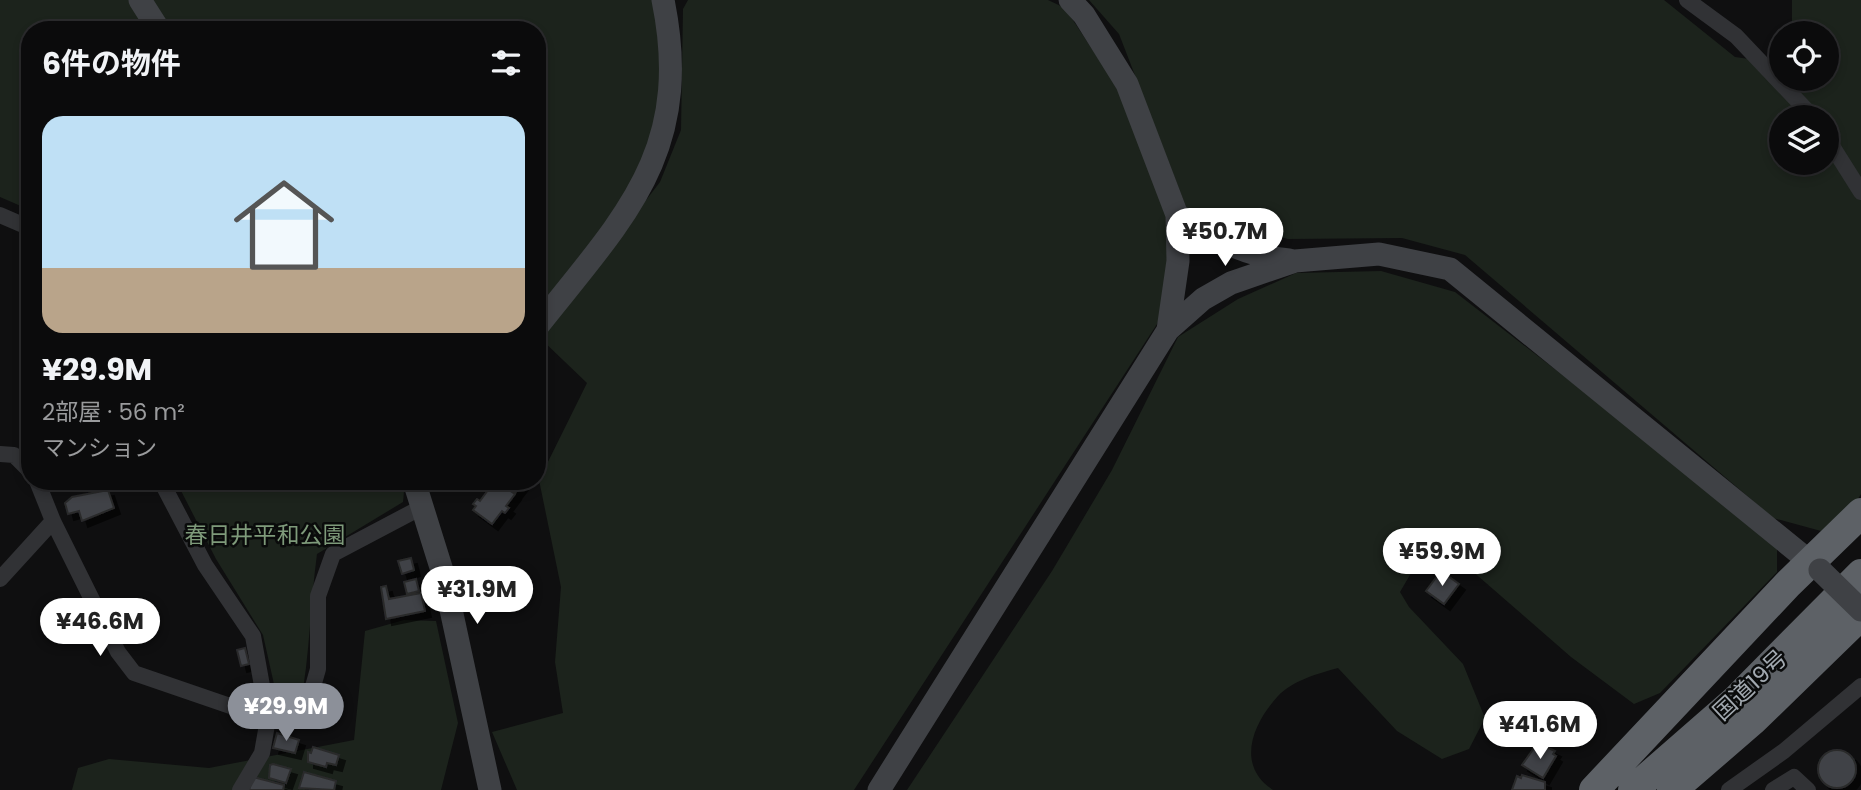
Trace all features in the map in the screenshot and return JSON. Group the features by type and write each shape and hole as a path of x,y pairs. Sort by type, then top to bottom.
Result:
{"highway":[{"path":"1594,790 1815,566 1861,513"},
{"name":"国道19号","path":"1633,790 1736,700 1861,574"},
{"name":"国道19号","path":"1672,790 1752,721 1861,613"}],"street":[{"path":"140,0 153,21"},
{"path":"1070,0 1084,15 1127,84 1177,215 1178,261 1168,330"},
{"path":"1686,0 1735,36 1801,105"},
{"path":"546,315 635,200 663,136 670,89 670,50 664,1"},
{"path":"1839,157 1861,192"},
{"path":"0,215 21,224"},
{"path":"1177,215 1229,247 1261,257 1295,261 1379,254 1450,269 1471,283 1815,566 1861,613"},
{"path":"879,790 1168,330 1203,299 1231,284 1295,261"},
{"path":"0,454 14,455 21,462"},
{"path":"41,490 53,521 118,652 134,673 268,719 290,722 306,711 318,669 318,596 333,554 424,506"},
{"path":"166,490 205,565 253,636 268,719 262,753 240,790"},
{"path":"417,490 444,577 490,790"},
{"path":"0,579 53,521"},
{"path":"1729,790 1784,751 1861,686"},
{"path":"1773,790 1794,777 1808,790"}],"green space":[{"path":"0,0 654,0 660,36 663,84 656,127 646,156 615,210 546,299 546,21 21,21 21,206 0,197"},
{"path":"688,0 1048,0 1065,8 1121,93 1170,221 1169,274 1159,321 854,790 517,790 492,732 563,713 555,662 561,587 541,490 546,490 546,466 587,383 546,344 546,330 660,182 681,130 683,9"},
{"path":"1089,0 1664,0 1735,57 1769,62 1769,91 1839,91 1839,21 1792,21 1792,0 1861,0 1861,494 1853,507 1821,531 1773,518 1465,255 1402,238 1288,239 1188,212 1119,34"},
{"path":"1381,271 1455,292 1777,541 1777,572 1660,693 1634,704 1571,657 1463,563 1436,559 1414,568 1400,592 1409,607 1463,664 1485,718 1469,749 1442,759 1397,731 1338,668 1291,686 1278,696 1261,719 1255,731 1251,756 1254,769 1261,780 1273,790 907,790 1052,571 1112,470 1178,337 1238,299 1296,273"},
{"name":"春日井平和公園","path":"181,490 404,490 403,502 317,554 300,707 280,711 263,635 216,559"},
{"path":"404,620 436,621 458,723 441,790 72,790 78,768 109,759 209,768 354,740 365,631"}],"building":[{"path":"108,490 114,508 82,521 79,511 68,514 65,503 72,497"},
{"path":"488,490 509,490 515,494 506,506 509,508 505,513 502,511 492,524 473,510 476,506 473,504 477,499 480,501"},
{"path":"411,558 414,570 402,574 398,561"},
{"path":"1441,571 1459,584 1444,604 1426,591"},
{"path":"416,579 419,591 407,594 404,582"},
{"path":"386,586 389,599 421,593 425,611 386,619 381,587"},
{"path":"245,648 249,664 241,666 237,650"},
{"path":"277,733 299,740 295,753 273,748"},
{"path":"1544,746 1555,751 1553,754 1556,756 1543,778 1522,765 1534,748 1538,750"},
{"path":"313,747 339,755 336,765 327,763 326,767 308,762 308,752 311,753"},
{"path":"1837,750 1850,756 1856,769 1850,782 1837,788 1824,782 1818,769 1824,756"},
{"path":"270,765 291,769 286,783 269,778"},
{"path":"304,772 336,781 334,790 299,788"},
{"path":"1522,775 1545,782 1545,790 1512,790 1517,776 1521,778"},
{"path":"253,777 284,785 283,790 249,790"}]}
